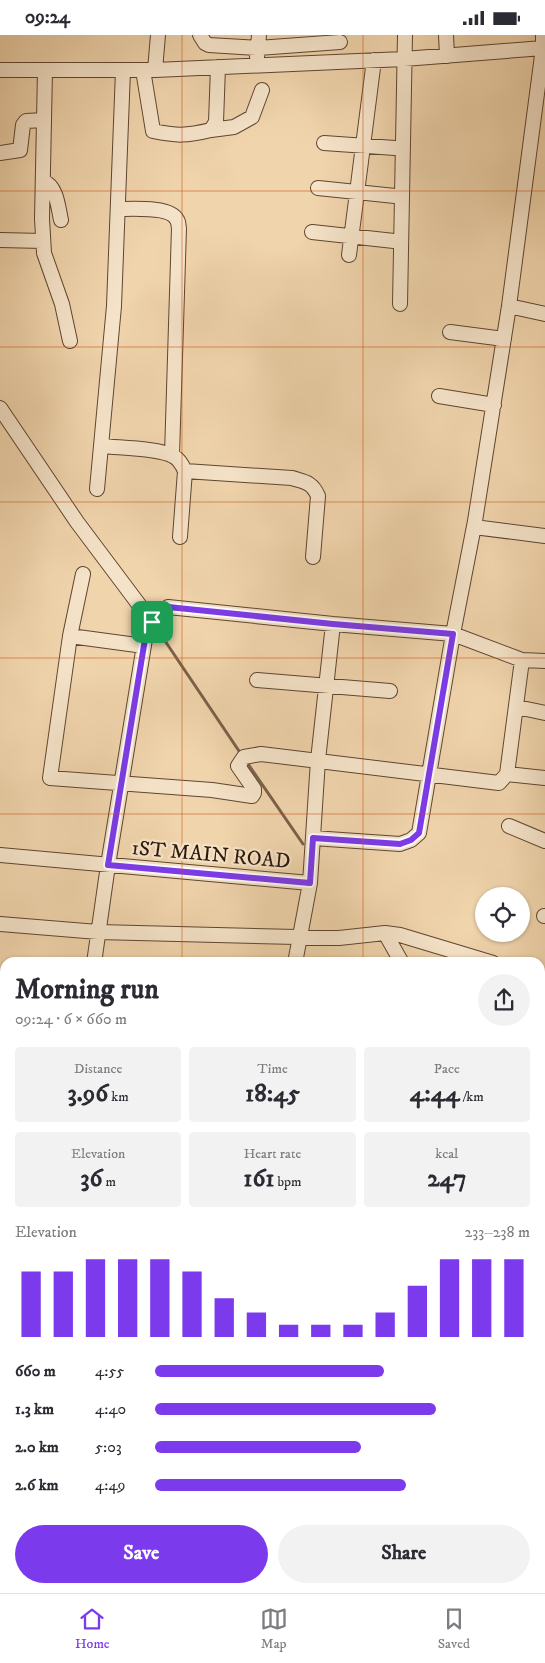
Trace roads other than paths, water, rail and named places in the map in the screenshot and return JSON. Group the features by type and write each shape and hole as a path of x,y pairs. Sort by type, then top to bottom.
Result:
{"street":[{"path":"158,35 149,70 152,131 188,135 234,127 252,117 262,91"},
{"path":"200,35 205,43 209,45 341,39 340,62"},
{"path":"400,304 404,35"},
{"path":"446,35 447,56"},
{"path":"256,65 259,42"},
{"path":"0,70 149,70 404,59 447,56 544,44 494,405 419,833 411,840 400,844 313,838"},
{"path":"349,255 374,60"},
{"path":"211,130 216,122 218,67"},
{"path":"46,70 43,181 44,253 62,304 70,341"},
{"path":"97,489 114,306 123,70"},
{"path":"21,148 24,122 44,120"},
{"path":"324,143 395,148"},
{"path":"0,153 17,151 21,148"},
{"path":"21,148 34,154 44,155"},
{"path":"43,181 49,183 53,188 61,220"},
{"path":"318,188 395,195"},
{"path":"118,209 165,211 172,214 178,220 172,455"},
{"path":"312,232 394,241"},
{"path":"0,240 43,241"},
{"path":"509,306 545,314"},
{"path":"450,332 504,339"},
{"path":"439,396 494,405"},
{"path":"0,408 77,522 152,622"},
{"path":"102,446 154,451 172,455 182,462 185,471 180,537"},
{"path":"185,471 292,478 307,482 315,488 318,496 312,557"},
{"path":"474,527 545,536"},
{"path":"83,574 70,636 50,778 212,789 252,796 254,789 238,765 244,757 261,754 499,783 508,774 522,660"},
{"path":"95,957 146,633 152,622 168,607 453,634 522,660 545,661"},
{"path":"296,957 310,883 318,761 333,624"},
{"path":"70,636 144,646"},
{"path":"257,680 390,691"},
{"path":"517,707 545,713"},
{"path":"508,774 545,779"},
{"path":"508,825 545,841"},
{"name":"1ST MAIN ROAD","path":"0,855 310,883"},
{"path":"0,925 98,932 339,938 385,933 400,935 473,957"},
{"path":"385,933 399,957"}],"waterway":[{"path":"155,626 241,754"},
{"path":"246,761 303,844"}]}
